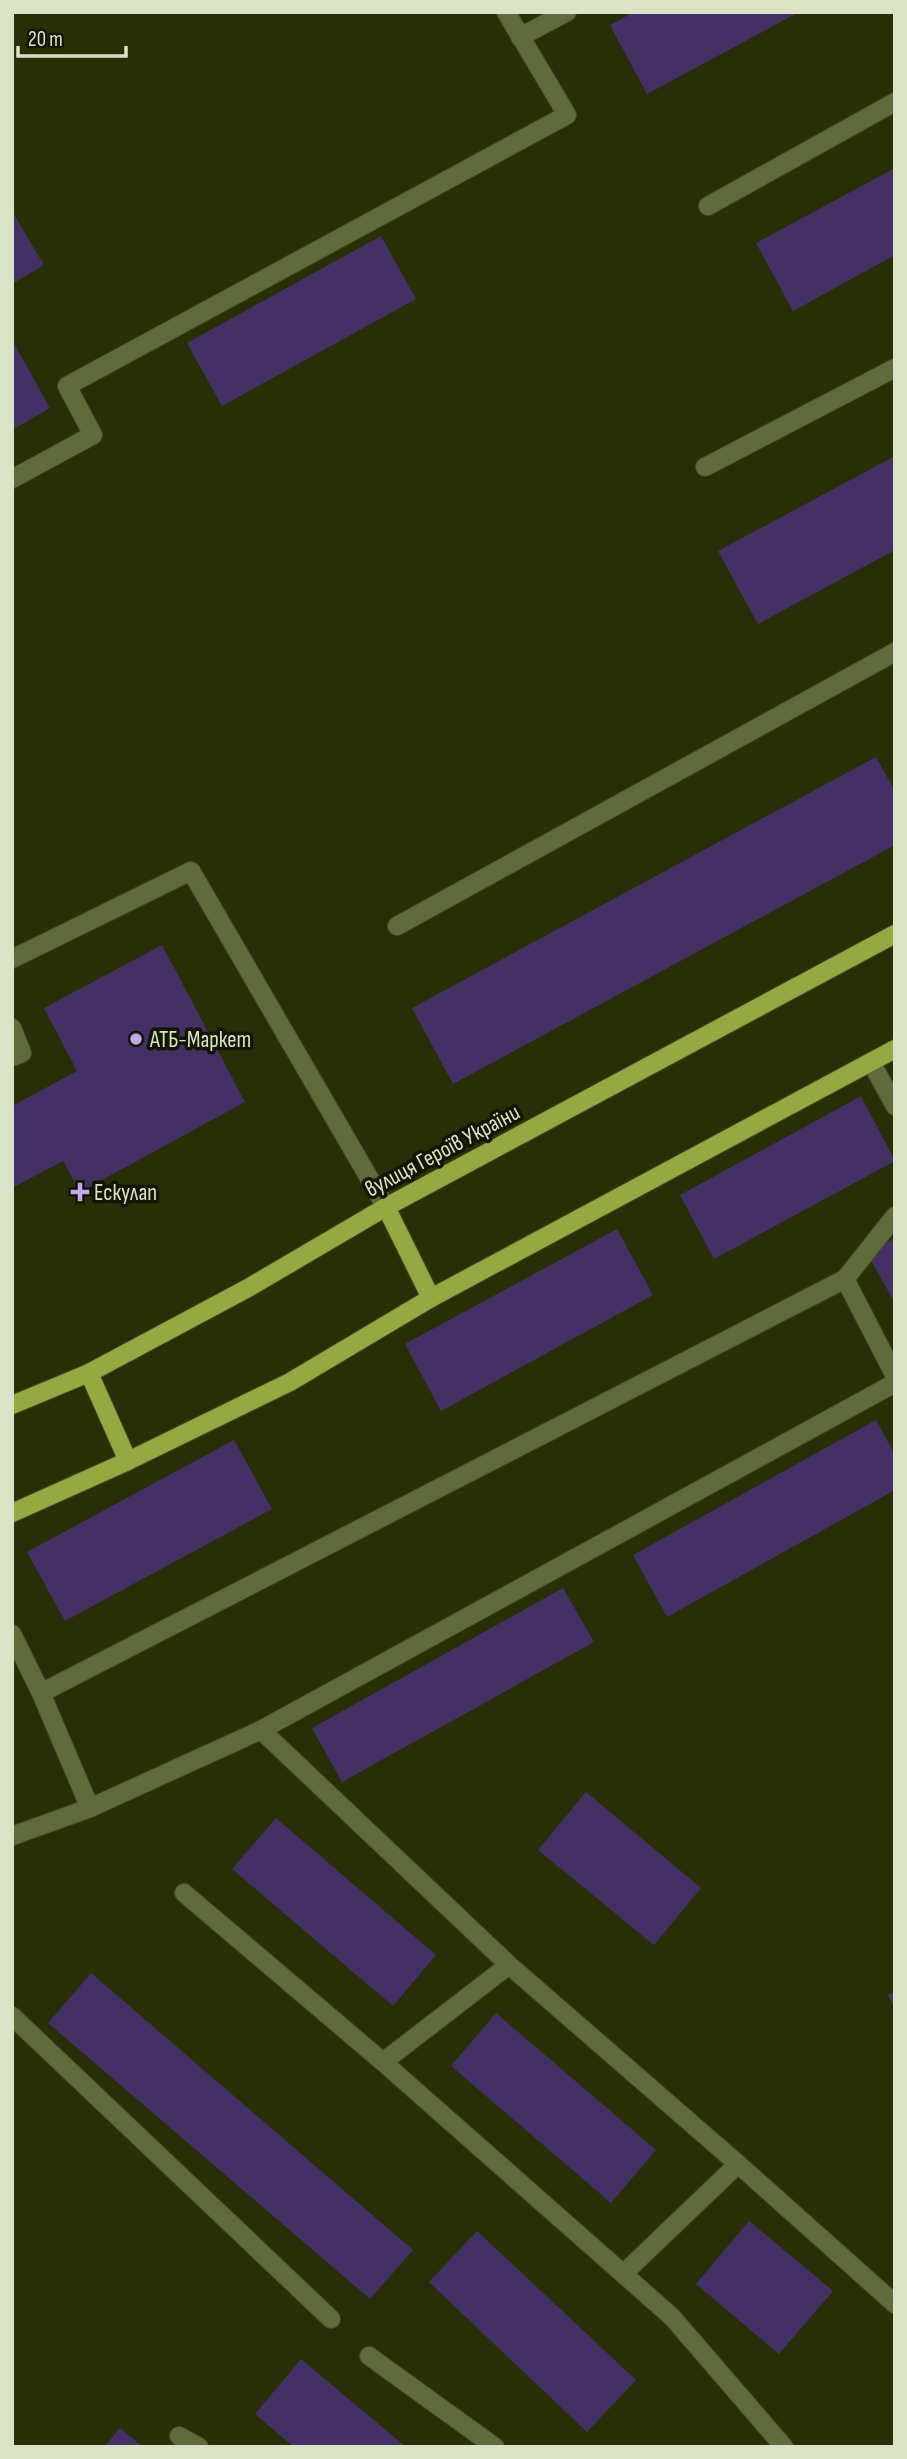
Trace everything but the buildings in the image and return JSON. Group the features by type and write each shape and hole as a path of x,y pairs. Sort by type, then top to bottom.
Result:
{"main road":[{"name":"вулиця Героїв України","path":"12,1405 89,1373 248,1288 386,1207 895,934"},
{"path":"12,1513 128,1461 290,1382 430,1298 895,1049"},
{"path":"386,1207 430,1298"},
{"path":"89,1373 128,1461"}],"lane":[{"path":"12,479 93,435 67,386 567,116 506,12"},
{"path":"520,37 567,12"},
{"path":"708,206 895,102"},
{"path":"705,467 895,368"},
{"path":"397,926 892,659"},
{"path":"12,959 191,872 386,1207"},
{"path":"12,1028 22,1053 12,1056"},
{"path":"871,1062 895,1106"},
{"path":"41,1693 845,1279 895,1216"},
{"path":"845,1279 895,1376"},
{"path":"12,1836 90,1808 261,1730 895,1383"},
{"path":"12,1634 41,1693 90,1808"},
{"path":"261,1730 509,1965 895,2304"},
{"path":"184,1893 383,2062 672,2317 784,2447"},
{"path":"383,2062 509,1965"},
{"path":"12,2016 331,2319"},
{"path":"623,2274 738,2164"},
{"path":"369,2356 495,2447"},
{"path":"179,2436 199,2447"}],"place":[{"name":"АТБ-Маркет","path":"136,1039"},
{"name":"Ескулап","path":"80,1192"}]}
